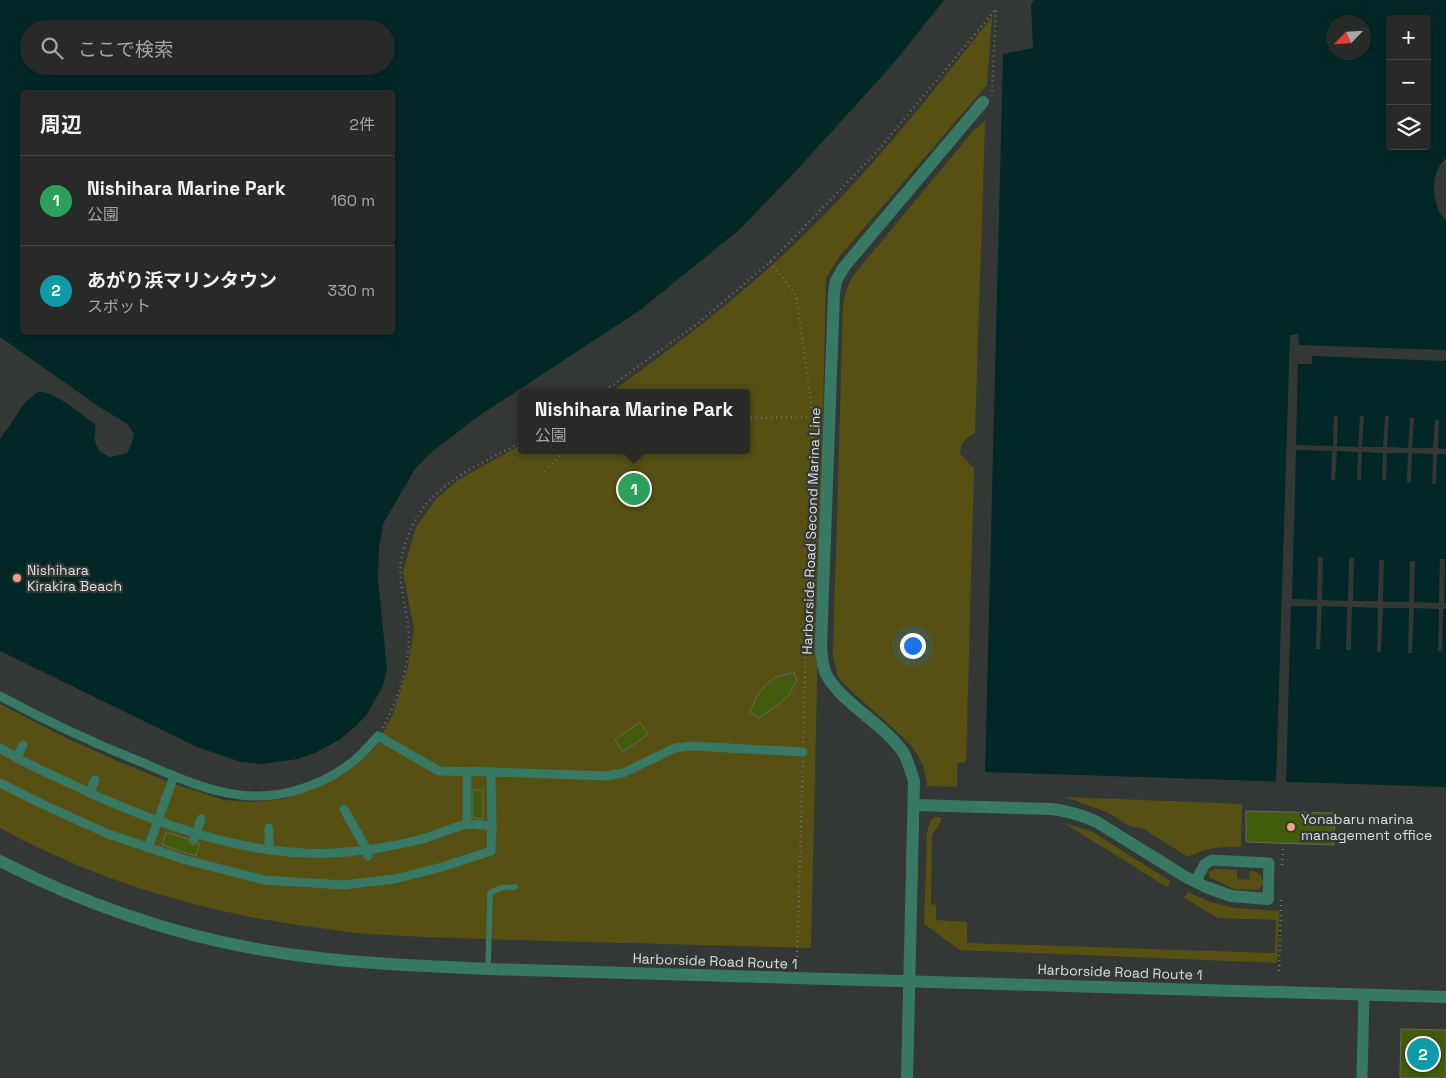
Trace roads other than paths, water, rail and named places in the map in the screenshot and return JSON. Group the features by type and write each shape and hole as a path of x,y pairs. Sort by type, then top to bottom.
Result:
{"street":[{"name":"Harborside Road Second Marina Line","path":"907,1078 914,781 903,752 837,688 827,675 823,664 821,646 834,293 836,281 844,267 988,100"},
{"path":"0,696 78,735 174,776 220,792 243,796 266,797 314,784 355,760 378,736 440,770 490,772 606,776 623,773 675,748 692,746 803,752"},
{"path":"16,758 23,745"},
{"path":"0,748 52,779 89,793 118,809 158,820 176,830 235,846 301,856 368,853 434,836 467,824 492,826"},
{"path":"467,771 467,824"},
{"path":"0,783 70,818 108,834 195,863 264,880 344,885 395,879 442,867 491,851 490,772"},
{"path":"148,848 174,776"},
{"path":"89,793 95,780"},
{"path":"914,805 1052,809 1084,815 1195,882 1218,893 1231,896 1268,899 1269,863 1212,860 1205,864 1195,882"},
{"path":"344,809 368,853"},
{"path":"195,836 201,819"},
{"path":"269,828 269,850"},
{"name":"Harborside Road Route 1","path":"0,861 58,889 139,919 219,941 301,956 346,961 488,969 1446,997"},
{"path":"1362,1078 1364,995"}],"lane":[{"path":"488,969 490,893 500,888 515,887"}],"water":[{"path":"0,0 944,0 893,64 796,171 739,230 639,311 480,415 428,455 415,469 383,524 379,548 378,580 387,669 383,686 367,714 356,726 339,740 315,753 298,759 262,764 241,762 197,747 0,651 0,439 26,401 39,391 62,400 96,425 96,444 105,454 110,457 127,453 134,434 127,424 99,407 0,337"},
{"path":"1034,0 1446,0 1446,157 1437,171 1434,190 1436,204 1446,221 1446,787 985,772 1003,54 1033,48 1031,5"}],"place":[{"name":"Nishihara Marine Park","path":"634,489"},
{"name":"Nishihara Kirakira Beach","path":"17,578"},
{"name":"Yonabaru marina management office","path":"1291,827"},
{"name":"あがり浜マリンタウン","path":"1423,1054"}]}
